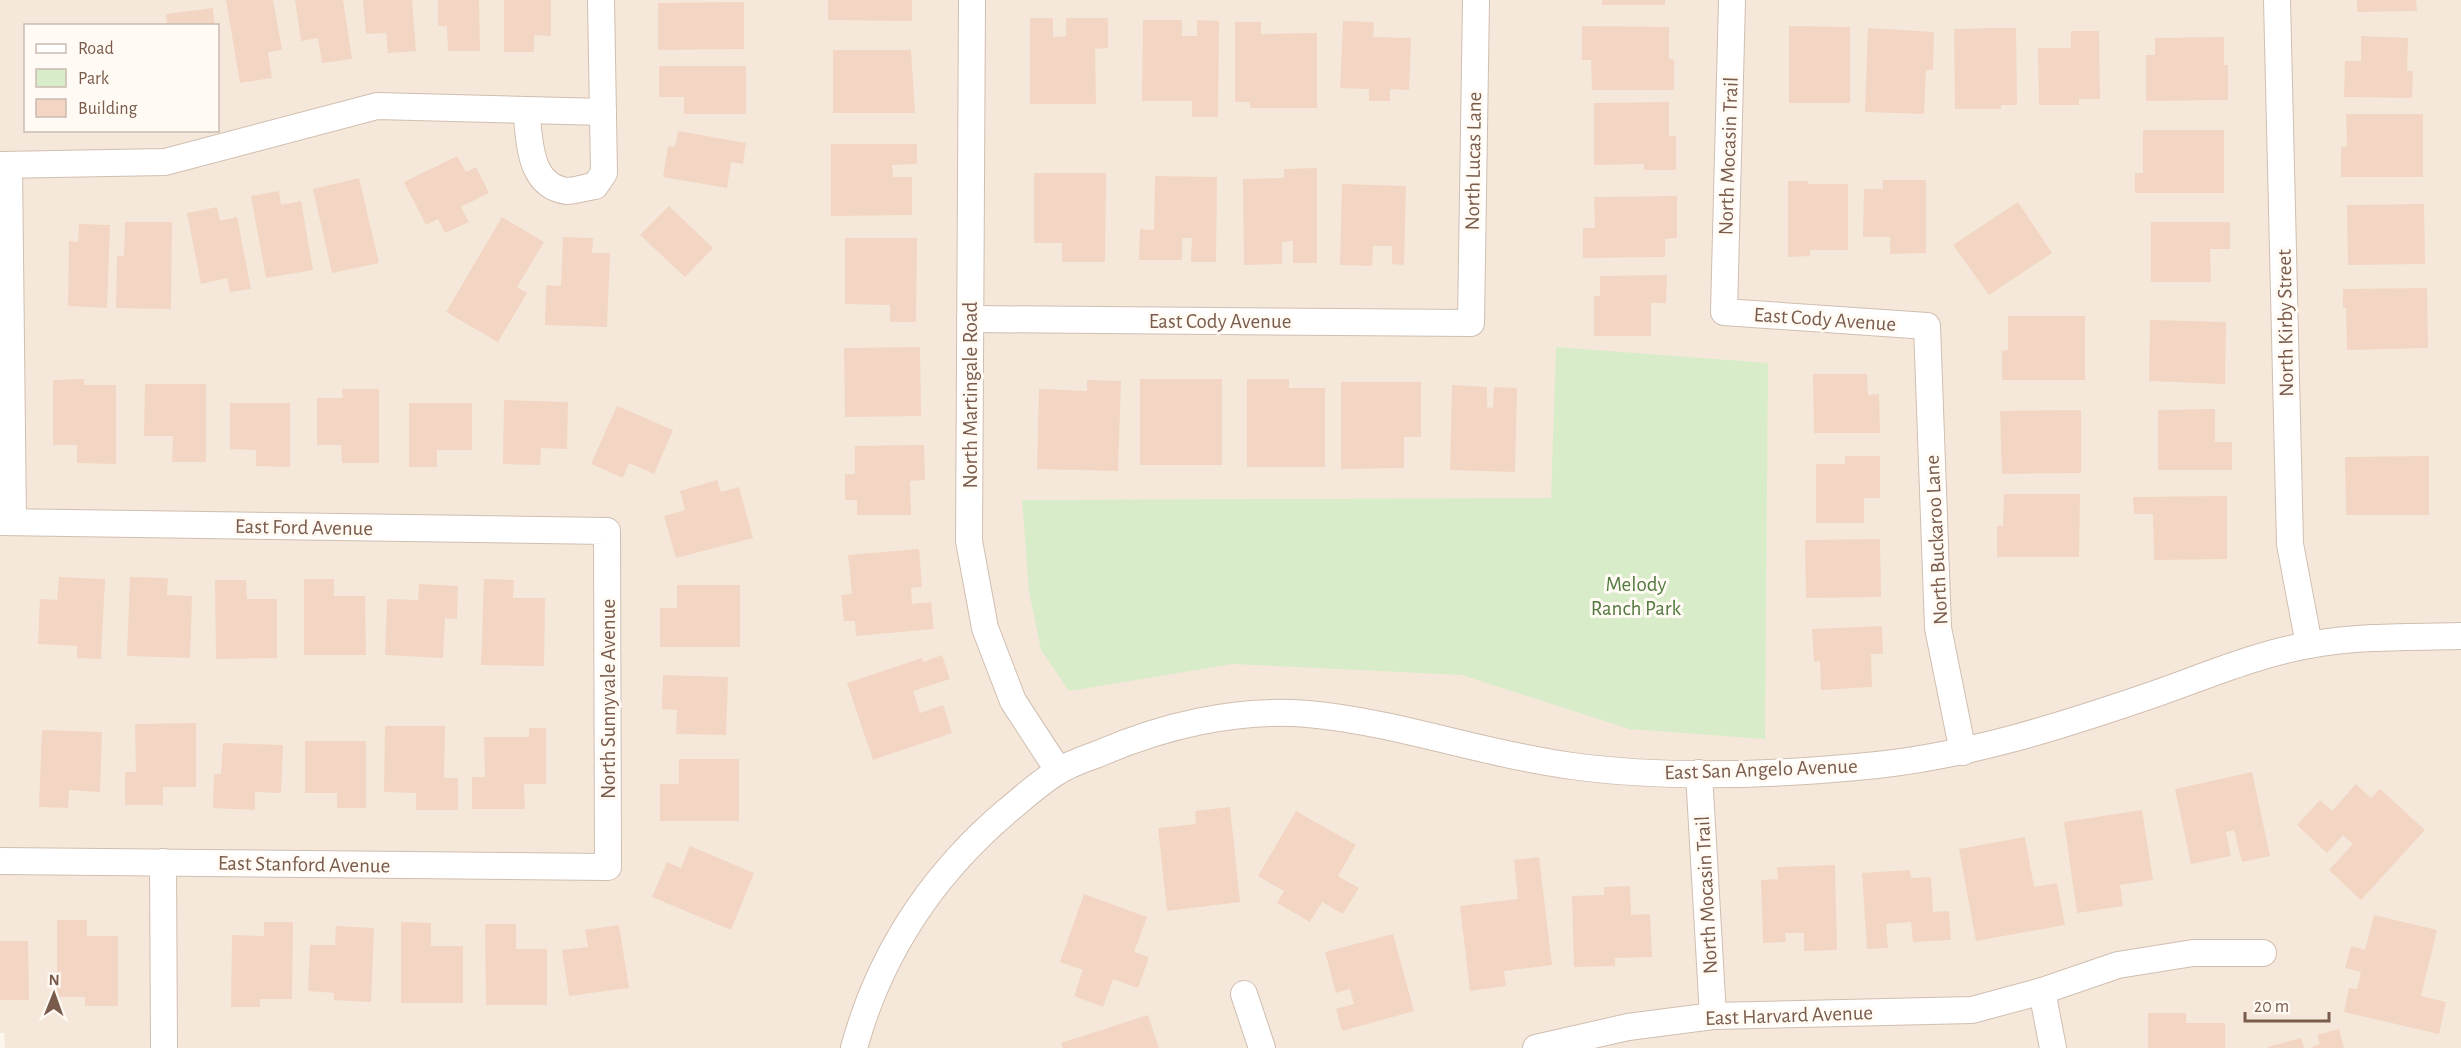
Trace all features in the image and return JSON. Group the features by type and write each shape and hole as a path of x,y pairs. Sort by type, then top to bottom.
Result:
{"street":[{"path":"526,110 533,163 547,184 568,191 595,186 604,173 601,0"},
{"name":"North Martingale Road","path":"972,0 969,541 985,628 1013,701 1058,770"},
{"name":"North Lucas Lane","path":"1471,323 1476,0"},
{"name":"North Mocasin Trail","path":"1724,312 1732,0"},
{"name":"North Kirby Street","path":"2277,0 2290,544 2309,645"},
{"path":"6,522 5,166 165,162 376,106 603,112"},
{"name":"East Cody Avenue","path":"1724,312 1927,326"},
{"name":"East Cody Avenue","path":"970,319 1471,323"},
{"name":"North Buckaroo Lane","path":"1927,326 1938,628 1963,752"},
{"name":"East Ford Avenue","path":"6,522 607,531"},
{"name":"North Sunnyvale Avenue","path":"607,531 608,867"},
{"name":"East San Angelo Avenue","path":"854,1048 868,1001 894,945 916,910 952,864 986,829 1058,770 1122,743 1169,728 1259,714 1304,714 1363,721 1502,753 1570,765 1625,771 1699,773 1815,769 1879,764 1963,752 2058,725 2236,666 2309,645 2357,640 2461,636"},
{"name":"North Mocasin Trail","path":"1699,773 1713,1016"},
{"name":"East Stanford Avenue","path":"0,861 608,867"},
{"path":"163,862 164,1048"},
{"name":"East Harvard Avenue","path":"1536,1048 1628,1027 1713,1016 1972,1010 2042,991 2118,965 2193,953 2263,953"},
{"path":"2042,991 2053,1048"},
{"path":"1244,994 1262,1048"}],"shaded area":[{"path":"0,0 2461,0 2461,1048 5,1048 4,1033 0,1033"}],"green space":[{"name":"Melody Ranch Park","path":"1556,347 1768,363 1765,739 1629,729 1462,675 1233,664 1069,691 1041,650 1029,591 1022,500 1551,498"}],"building":[{"path":"226,0 273,0 282,50 268,52 272,78 240,83"},
{"path":"295,0 343,0 352,59 322,63 318,38 301,41"},
{"path":"363,0 412,0 416,51 388,53 386,33 366,34"},
{"path":"438,0 479,0 480,51 448,51 447,26 438,26"},
{"path":"504,0 551,0 551,36 534,35 534,52 504,52"},
{"path":"828,0 912,0 912,21 828,20"},
{"path":"1602,0 1665,0 1665,5 1602,5"},
{"path":"2357,0 2416,0 2417,11 2357,12"},
{"path":"744,2 744,49 658,50 658,3"},
{"path":"213,8 215,24 167,24 166,14"},
{"path":"1030,18 1053,18 1053,37 1066,36 1066,18 1108,18 1108,48 1095,49 1096,104 1030,104"},
{"path":"1143,20 1182,20 1182,36 1197,36 1197,20 1219,21 1218,117 1192,117 1192,101 1142,101"},
{"path":"1343,21 1374,22 1373,37 1411,38 1409,90 1390,89 1390,101 1369,101 1369,89 1340,88"},
{"path":"1235,22 1261,22 1261,34 1317,33 1317,108 1250,108 1250,102 1235,102"},
{"path":"1582,26 1669,27 1669,59 1674,60 1674,90 1592,90 1591,60 1582,60"},
{"path":"1789,26 1850,27 1850,103 1789,103"},
{"path":"1868,28 1934,32 1933,70 1926,70 1924,114 1865,112"},
{"path":"2016,28 2017,105 2001,105 2001,109 1955,109 1954,29"},
{"path":"2071,31 2099,31 2100,99 2079,99 2079,105 2039,105 2038,48 2071,48"},
{"path":"2361,36 2408,38 2407,71 2413,71 2412,98 2344,97 2345,61 2361,61"},
{"path":"2224,37 2224,65 2228,65 2228,100 2146,101 2146,55 2155,55 2155,38"},
{"path":"833,50 911,50 915,113 833,113"},
{"path":"659,66 746,66 746,114 684,114 684,97 659,97"},
{"path":"1669,102 1669,136 1676,136 1676,170 1644,170 1644,164 1594,165 1594,103"},
{"path":"2346,114 2423,114 2423,177 2341,177 2341,147 2347,146"},
{"path":"2143,130 2224,130 2224,193 2135,193 2135,173 2143,173"},
{"path":"678,131 746,143 743,164 731,162 727,188 663,177 668,146 675,147"},
{"path":"831,144 917,144 917,164 892,165 893,177 912,177 912,215 831,216"},
{"path":"457,156 466,172 476,167 489,193 461,207 469,222 445,233 438,219 426,225 404,182"},
{"path":"1317,168 1317,263 1293,263 1293,241 1282,242 1282,264 1244,265 1243,179 1284,178 1284,169"},
{"path":"1034,173 1106,173 1105,262 1062,262 1062,243 1034,243"},
{"path":"1155,176 1217,177 1216,262 1191,262 1192,238 1182,238 1182,260 1139,260 1140,229 1154,230"},
{"path":"359,178 379,263 332,273 313,189"},
{"path":"1883,180 1926,180 1926,253 1890,254 1890,237 1863,237 1864,189 1883,189"},
{"path":"1788,181 1808,181 1808,184 1848,184 1848,250 1810,250 1810,256 1788,257"},
{"path":"1342,184 1406,186 1404,265 1392,264 1392,246 1373,246 1372,266 1340,265"},
{"path":"279,191 281,205 301,201 313,270 266,278 251,196"},
{"path":"1677,196 1677,238 1665,239 1665,257 1583,258 1583,228 1595,228 1594,197"},
{"path":"2018,202 2052,253 1989,295 1953,245"},
{"path":"2424,204 2425,264 2348,265 2347,205"},
{"path":"669,206 713,248 685,277 640,235"},
{"path":"217,207 220,221 237,217 251,289 230,292 227,278 201,284 187,213"},
{"path":"502,217 544,242 517,287 527,293 498,342 446,312"},
{"path":"125,222 172,222 171,309 116,308 117,256 124,256"},
{"path":"2151,222 2230,222 2230,249 2210,249 2211,282 2151,282"},
{"path":"79,224 110,225 107,308 68,306 69,241 78,242"},
{"path":"563,237 593,238 592,253 610,253 607,327 545,325 546,285 561,286"},
{"path":"845,238 917,238 916,322 890,322 890,305 845,304"},
{"path":"1667,275 1666,303 1651,303 1651,336 1594,336 1594,296 1600,296 1600,276"},
{"path":"2427,288 2428,348 2347,350 2343,289"},
{"path":"2008,316 2085,316 2085,380 2002,380 2002,351 2008,350"},
{"path":"2150,320 2226,322 2225,384 2149,381"},
{"path":"920,347 921,416 845,417 844,348"},
{"path":"1813,374 1867,374 1868,395 1879,394 1880,433 1814,433"},
{"path":"84,379 84,385 116,385 116,464 77,463 77,445 53,445 53,380"},
{"path":"1140,379 1222,379 1222,465 1140,465"},
{"path":"1247,379 1289,379 1289,388 1325,388 1325,467 1247,467"},
{"path":"1087,380 1121,381 1118,471 1037,469 1039,389 1087,391"},
{"path":"1341,382 1421,382 1421,437 1404,437 1404,468 1341,469"},
{"path":"145,384 206,384 206,462 172,462 173,436 144,436"},
{"path":"1452,385 1487,387 1487,407 1493,408 1494,387 1517,388 1515,472 1450,470"},
{"path":"342,389 379,389 379,463 342,463 341,445 317,445 317,398 343,398"},
{"path":"504,400 568,402 567,449 541,448 540,465 503,464"},
{"path":"230,403 290,403 290,467 256,466 256,450 230,449"},
{"path":"409,403 472,403 472,450 437,450 437,467 409,467"},
{"path":"617,406 673,430 654,474 629,463 623,478 591,464"},
{"path":"2215,409 2215,442 2232,442 2232,470 2158,470 2158,410"},
{"path":"2081,410 2081,473 2002,474 2000,411"},
{"path":"924,445 925,480 910,481 911,515 857,515 857,500 845,500 845,474 855,474 855,446"},
{"path":"1845,456 1880,456 1880,498 1864,498 1864,523 1816,523 1816,464 1845,464"},
{"path":"2429,456 2429,515 2346,515 2345,457"},
{"path":"717,480 721,492 739,487 753,538 676,558 664,516 685,510 680,491"},
{"path":"2004,494 2080,494 2079,557 1997,557 1997,526 2003,526"},
{"path":"2227,496 2227,559 2154,560 2153,514 2134,514 2133,497"},
{"path":"1880,539 1881,597 1806,598 1805,540"},
{"path":"919,549 922,587 911,588 912,604 931,602 934,629 856,636 855,621 844,621 841,595 852,594 848,555"},
{"path":"59,577 105,579 101,659 77,658 77,646 38,644 40,599 57,600"},
{"path":"130,577 168,578 167,595 192,596 190,658 127,656"},
{"path":"304,579 334,579 334,596 365,596 366,655 304,655"},
{"path":"484,579 514,580 513,598 545,598 544,666 481,665"},
{"path":"215,580 246,580 247,599 277,599 277,658 216,659"},
{"path":"419,584 458,586 457,619 445,618 443,658 385,655 387,599 418,600"},
{"path":"677,585 740,585 740,647 660,647 660,608 677,608"},
{"path":"1882,626 1883,654 1871,654 1872,687 1821,690 1820,661 1814,662 1812,629"},
{"path":"942,655 950,679 913,691 920,713 943,705 952,733 873,760 847,683 922,658 923,662"},
{"path":"663,675 728,677 726,735 676,734 677,710 662,709"},
{"path":"196,723 196,787 163,787 163,805 125,805 125,772 136,772 135,724"},
{"path":"385,726 445,726 444,778 458,778 458,810 416,810 416,793 384,792"},
{"path":"529,728 546,728 546,784 524,784 525,809 472,809 472,777 485,777 484,737 529,737"},
{"path":"42,730 102,732 100,792 69,790 68,808 39,807"},
{"path":"305,741 366,741 366,808 337,808 337,793 305,793"},
{"path":"223,743 283,745 281,793 255,792 255,810 213,808 214,774 221,774"},
{"path":"679,759 739,759 739,821 660,821 660,784 679,784"},
{"path":"2252,772 2270,856 2242,862 2234,830 2226,832 2231,856 2191,864 2175,789"},
{"path":"2356,784 2371,798 2380,789 2425,830 2361,900 2329,870 2353,844 2343,835 2327,853 2297,825 2320,800 2332,811"},
{"path":"1230,807 1240,902 1167,911 1158,828 1196,824 1195,811"},
{"path":"2142,810 2153,880 2120,885 2123,906 2077,913 2064,822"},
{"path":"1296,811 1356,845 1338,876 1359,888 1343,914 1322,902 1310,922 1277,903 1284,891 1258,876"},
{"path":"2025,837 2034,887 2057,883 2065,925 1976,941 1959,849"},
{"path":"690,846 754,873 731,930 652,897 667,862 681,868"},
{"path":"1539,857 1552,965 1504,971 1506,986 1470,991 1460,906 1518,899 1514,860"},
{"path":"1835,865 1837,950 1804,951 1804,933 1785,933 1786,942 1763,943 1761,880 1778,879 1777,867"},
{"path":"1910,870 1911,878 1931,877 1933,912 1949,911 1951,940 1913,942 1911,922 1886,924 1888,948 1867,949 1862,873"},
{"path":"1630,886 1631,915 1650,914 1652,957 1615,958 1615,966 1574,967 1572,896 1604,895 1604,887"},
{"path":"1084,894 1147,917 1134,952 1149,957 1138,988 1113,979 1103,1007 1074,996 1083,970 1060,962"},
{"path":"2374,915 2437,930 2421,996 2446,1002 2439,1034 2344,1012 2349,988 2357,989 2361,972 2345,968 2351,946 2365,950"},
{"path":"57,920 87,920 87,936 118,936 118,1006 85,1006 85,997 57,997"},
{"path":"264,922 293,922 292,999 260,999 260,1007 231,1007 232,935 264,936"},
{"path":"401,922 431,923 431,946 463,946 463,1003 401,1003"},
{"path":"485,924 516,924 516,949 547,949 547,1005 486,1005"},
{"path":"619,925 629,988 569,996 562,950 588,947 585,930"},
{"path":"336,926 374,928 371,1002 334,1000 334,993 308,991 310,945 335,945"},
{"path":"1393,934 1414,1011 1342,1031 1336,1009 1354,1004 1350,989 1336,993 1325,952"},
{"path":"0,941 28,941 29,1000 0,1000"},
{"path":"2148,1013 2186,1013 2186,1023 2225,1023 2225,1048 2148,1048"},
{"path":"1148,1015 1159,1048 1063,1048 1061,1043"},
{"path":"2339,1029 2344,1048 2310,1048 2320,1044 2317,1035"},
{"path":"2301,1038 2304,1048 2268,1048 2268,1047"}]}
